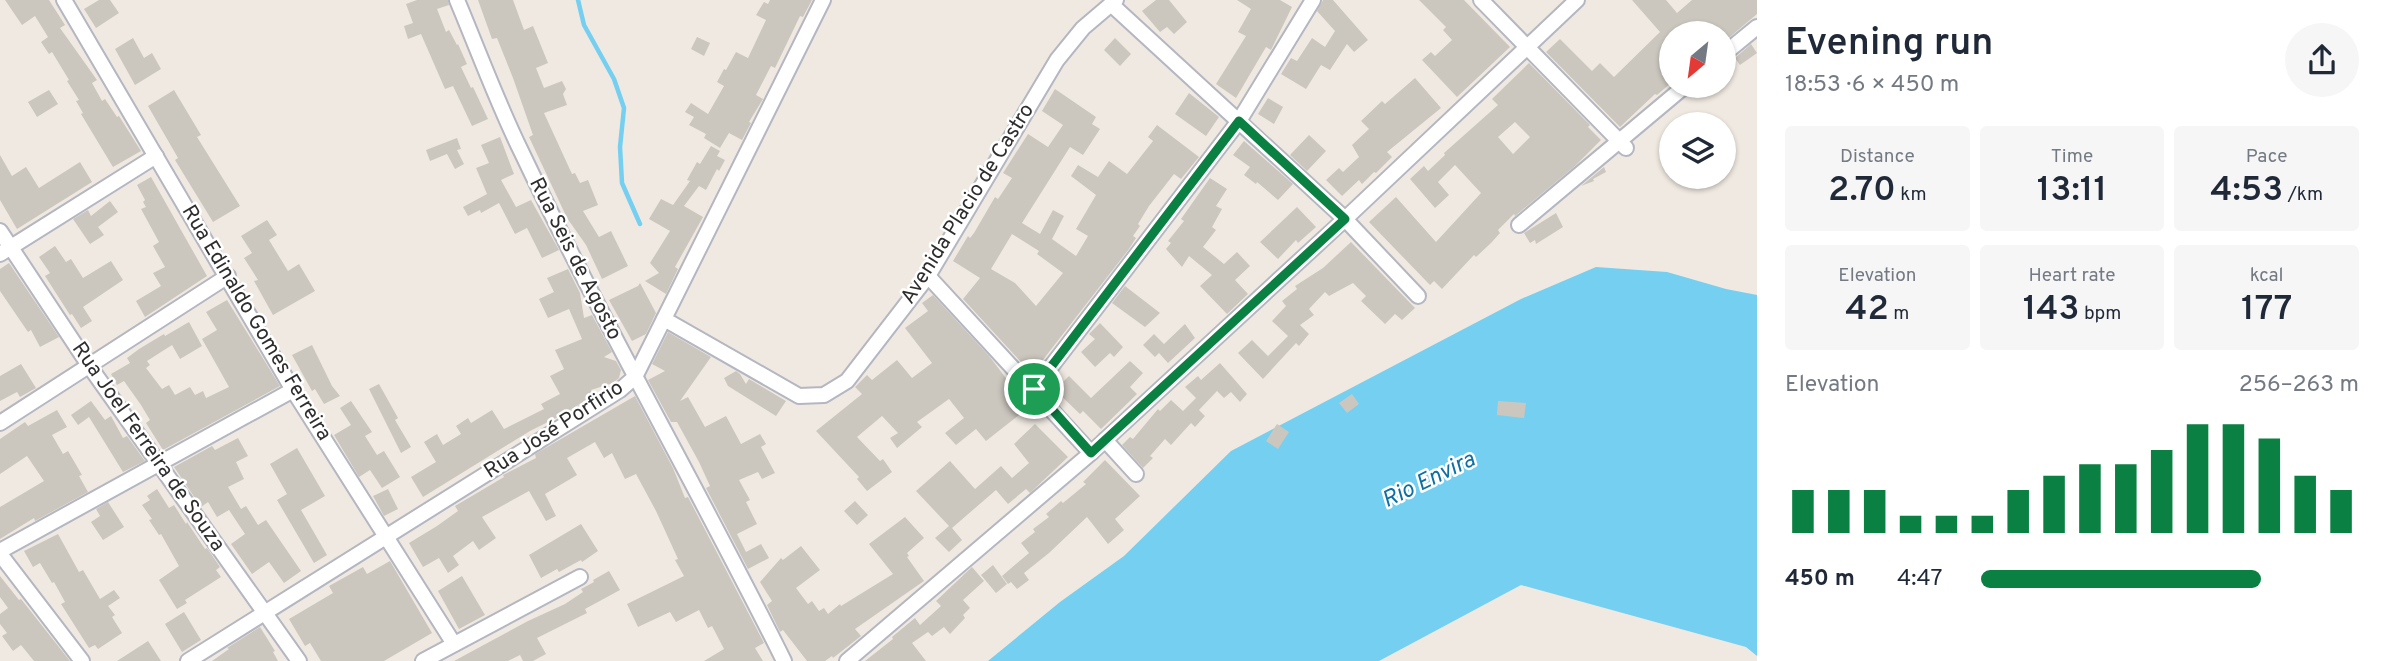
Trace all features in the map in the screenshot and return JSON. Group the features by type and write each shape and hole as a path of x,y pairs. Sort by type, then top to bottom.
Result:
{"street":[{"name":"Rua Edinaldo Gomes Ferreira","path":"64,0 293,390 454,643"},
{"name":"Rua Seis de Agosto","path":"457,0 520,150 635,377 729,549 784,661"},
{"name":"Rua José Porfirio","path":"188,661 620,390 635,377 823,0"},
{"path":"1034,389 1239,121 1313,0"},
{"path":"1481,0 1622,144"},
{"path":"847,661 1091,453 1577,0"},
{"path":"1113,2 1345,219 1418,296"},
{"name":"Avenida Placio de Castro","path":"664,318 799,396 824,395 847,381 928,276 1057,60 1083,28 1113,2"},
{"path":"1736,44 1757,27"},
{"path":"1519,225 1622,144 1672,98"},
{"path":"5,250 156,156"},
{"name":"Rua Joel Ferreira de Souza","path":"0,231 5,250 299,661"},
{"path":"0,423 228,276"},
{"path":"928,276 1091,453"},
{"path":"82,661 0,552 293,390"},
{"path":"1105,440 1136,474"},
{"path":"424,661 580,577"}],"water":[{"name":"Rio Envira","path":"1596,267 1667,272 1757,295 1757,656 1746,647 1521,585 1379,661 988,661 1060,602 1124,556 1231,451 1521,299"}],"building":[{"path":"5,0 49,0 65,25 60,28 97,80 92,83 102,101 105,99 117,117 119,116 141,151 113,167 81,114 83,113 76,101 79,100 67,81 69,80 52,52 49,54 41,42 48,37 35,16 22,25"},
{"path":"99,0 110,0 119,13 96,28 84,9"},
{"path":"417,0 448,0 449,5 437,9 446,32 449,30 458,44 467,64 461,67 488,119 472,126 453,86 445,89 421,34 408,39 404,26 413,23 406,4"},
{"path":"478,0 513,0 524,30 533,26 548,63 536,68 544,88 562,81 566,89 563,94 567,105 544,113 572,174 575,173 580,183 588,180 598,205 583,211 599,237 611,231 628,266 602,279 586,245 567,218 529,137 533,135 513,78 497,38 492,39"},
{"path":"770,0 812,0 803,17 800,16 775,68 771,66 756,95 763,99 742,140 729,133 720,148 704,138 706,134 689,125 694,117 685,112 691,103 708,114 724,86 717,82 736,52 748,58 766,20 756,15 764,2 768,4"},
{"path":"1156,0 1169,0 1187,22 1174,34 1167,27 1160,32 1142,11"},
{"path":"1237,0 1280,0 1292,7 1271,50 1266,47 1236,98 1216,84 1246,36 1238,32 1251,9"},
{"path":"1323,0 1333,0 1368,40 1354,52 1347,44 1330,70 1321,65 1306,89 1281,74 1291,58 1297,61 1312,38 1325,47 1335,31 1317,11"},
{"path":"1419,0 1464,0 1510,47 1457,97 1422,60 1431,52 1435,56 1452,40 1443,30 1446,27"},
{"path":"1632,0 1666,0 1677,13 1692,0 1757,0 1757,14 1736,32 1736,21 1659,21 1659,31"},
{"path":"1659,33 1659,93 1620,127 1546,52 1560,39 1592,71 1600,63 1614,77"},
{"path":"697,37 710,43 704,56 691,49"},
{"path":"133,38 144,58 152,53 161,69 135,85 115,49"},
{"path":"1115,38 1131,54 1120,66 1104,50"},
{"path":"1751,44 1757,53 1740,65 1736,57"},
{"path":"1529,63 1590,125 1588,127 1601,140 1575,166 1515,216 1514,214 1498,230 1500,233 1491,243 1476,257 1474,255 1442,289 1434,281 1430,285 1369,222 1396,197 1436,242 1481,193 1455,165 1438,182 1449,195 1435,208 1410,179 1424,166 1428,171 1444,153 1498,105 1492,99","holes":["1515,122 1530,137 1513,154 1498,137"]},
{"path":"1415,78 1441,108 1387,152 1392,157 1376,173 1362,184 1359,180 1342,196 1326,180 1339,168 1343,172 1359,157 1352,145 1369,129 1361,121 1382,101 1385,104"},
{"path":"1055,89 1096,117 1092,124 1100,129 1083,155 1070,147 1022,223 1040,234 1053,210 1064,216 1052,239 1076,256 1088,236 1076,229 1096,195 1071,176 1078,165 1098,177 1109,161 1127,174 1153,141 1148,137 1157,125 1199,157 1181,179 1174,174 1149,206 1138,224 1140,226 1133,236 1136,238 1129,249 1032,374 963,299 980,278 953,261 968,236 970,238 974,233 995,197 998,199 1012,178 1003,173 1028,134 1048,147 1063,125 1042,111","holes":["1012,234 1039,251 1037,254 1063,273 1036,306 1015,283 991,269"]},
{"path":"49,90 58,104 37,117 28,102"},
{"path":"174,90 201,135 197,137 240,206 213,222 175,160 178,158 148,106"},
{"path":"1189,93 1219,117 1206,136 1175,114"},
{"path":"1268,98 1283,107 1274,124 1258,114"},
{"path":"1309,135 1326,151 1307,171 1290,155"},
{"path":"500,137 514,174 501,180 516,207 531,200 559,250 542,258 527,228 515,234 499,203 481,213 480,210 468,216 463,207 487,194 476,168 489,163 481,145"},
{"path":"457,138 461,149 457,150 464,164 455,169 447,154 430,161 426,150"},
{"path":"1244,141 1293,184 1278,200 1244,175 1250,167 1233,155"},
{"path":"711,146 720,151 717,156 725,160 706,190 699,186 684,206 703,217 675,267 678,269 666,294 645,281 659,273 650,263 670,231 649,219 661,199 673,205 690,181 687,180 697,162 700,164"},
{"path":"0,155 12,176 26,167 39,188 80,162 92,182 17,229 0,200"},
{"path":"1604,167 1606,172 1581,186"},
{"path":"151,177 207,276 145,317 136,301 161,286 153,273 165,267 153,246 159,242 141,209 146,207 143,202 145,200 137,185"},
{"path":"1210,178 1227,189 1216,206 1222,209 1212,227 1216,230 1203,247 1224,264 1237,252 1250,266 1235,280 1248,294 1227,314 1200,286 1212,275 1189,256 1182,267 1166,249 1171,243 1168,241 1184,221 1181,219"},
{"path":"110,201 118,212 98,227 104,235 90,244 73,219 88,210 91,216"},
{"path":"1297,207 1316,227 1298,243 1296,240 1278,259 1260,242"},
{"path":"1556,213 1563,227 1536,244 1535,240 1530,243 1524,233"},
{"path":"267,220 277,235 269,240 288,271 299,264 315,291 273,315 254,281 258,280 244,258 252,253 241,236"},
{"path":"1351,242 1415,308 1402,320 1395,314 1385,324 1361,301 1366,296 1353,283 1329,296 1325,292 1309,309 1314,315 1300,325 1309,334 1299,346 1296,343 1263,379 1238,353 1252,340 1268,356 1288,336 1272,321 1286,306 1282,301 1297,289 1295,286 1323,268"},
{"path":"55,246 66,262 71,259 83,278 111,261 123,280 83,307 92,321 81,328 45,276 50,273 39,257"},
{"path":"9,263 59,337 40,347 31,330 28,332 0,291 0,269"},
{"path":"568,269 580,293 584,318 592,315 612,352 604,357 616,361 621,370 619,378 613,383 591,390 594,395 423,497 411,477 436,462 424,442 437,434 443,445 461,434 456,426 468,418 471,423 492,410 504,429 544,409 541,404 560,394 550,376 564,369 555,350 582,339 569,309 548,318 539,299 554,292 547,278"},
{"path":"640,283 656,313 646,334 632,341 609,300"},
{"path":"1125,286 1160,313 1145,327 1112,303"},
{"path":"933,295 990,357 1011,385 1013,383 1033,404 986,441 976,429 956,445 945,433 964,418 949,399 917,422 922,427 897,448 890,438 898,433 882,416 857,437 880,461 883,459 892,472 867,491 857,479 859,477 816,431 862,394 855,387 867,375 872,380 897,360 912,378 932,363 905,328 928,311 922,303"},
{"path":"227,300 280,386 163,450 146,423 150,420 141,405 124,381 117,385 111,374 130,363 127,358 139,349 189,322 202,346 180,359 172,345 147,361 150,365 146,368 162,389 169,385 175,395 190,387 195,395 203,391 206,398 229,387 202,339 217,330 206,312"},
{"path":"1100,323 1123,347 1114,357 1110,353 1095,367 1081,352 1095,339 1089,334"},
{"path":"1185,324 1195,338 1168,363 1159,353 1155,357 1143,345 1154,334 1164,344"},
{"path":"668,332 711,357 680,401 688,397 705,427 726,416 741,444 760,434 766,444 761,447 775,473 762,479 758,472 739,480 750,500 746,502 757,524 737,534 746,552 761,544 769,558 748,569 706,488 710,486 699,462 677,422 671,422 648,380 665,371 652,364"},
{"path":"312,345 332,386 340,396 324,404 315,389 312,391 292,355"},
{"path":"1130,361 1143,373 1130,387 1137,394 1101,429 1083,411 1080,414 1055,390 1069,376 1091,398"},
{"path":"1220,363 1247,394 1240,402 1231,392 1224,398 1217,391 1199,410 1205,416 1195,427 1191,423 1171,445 1165,439 1143,468 1122,445 1130,437 1133,439 1158,409 1160,411 1171,400 1183,411 1196,398 1185,387 1198,376 1201,380"},
{"path":"21,364 36,388 20,397 17,392 0,401 0,376"},
{"path":"736,371 746,384 749,379 786,401 776,416 728,386 724,378"},
{"path":"379,384 411,447 401,453 369,389"},
{"path":"1352,394 1359,404 1347,413 1339,403"},
{"path":"635,396 673,468 685,498 688,497 764,643 755,648 763,661 704,661 724,649 712,626 708,628 699,610 676,622 670,612 638,627 627,604 684,576 656,511 636,474 625,479 612,453 604,458 595,442 567,458 577,475 545,494 556,516 546,521 529,491 482,517 496,538 479,550 473,541 453,556 459,565 448,573 439,558 423,567 409,543 458,511 455,506 504,477 503,475 536,458 535,454"},
{"path":"91,401 105,420 111,416 123,438 127,436 145,461 123,472 89,417 78,425 71,415"},
{"path":"351,401 372,432 365,436 377,455 384,451 400,477 382,488 370,470 359,477 334,435 351,425 340,408"},
{"path":"1498,401 1526,403 1524,418 1497,415"},
{"path":"57,410 67,427 52,435 63,454 68,451 88,492 35,521 34,518 0,539 0,507 44,481 27,456 0,474 0,439 25,422 28,426"},
{"path":"1035,424 1068,457 1030,493 1026,489 1008,504 996,490 952,528 962,540 949,552 935,538 949,526 916,491 950,461 975,489 1001,466 1012,478 1029,463 1014,444"},
{"path":"1277,424 1289,432 1278,449 1266,441"},
{"path":"238,438 248,456 236,462 244,479 228,487 241,509 246,506 258,525 266,520 301,571 284,583 269,562 252,574 231,544 245,534 229,510 217,517 208,502 201,507 174,467 212,446 215,450"},
{"path":"297,448 325,496 301,510 327,555 314,563 277,500 287,494 270,464"},
{"path":"1105,460 1140,496 1115,519 1124,530 1108,544 1087,517 1024,573 1029,580 1017,589 1011,582 1008,584 1002,576 1029,553 1021,543 1049,517 1046,514 1086,484 1083,482"},
{"path":"157,489 169,508 174,505 220,567 216,570 221,577 185,600 187,603 177,609 159,580 179,566 142,505 150,500 147,496"},
{"path":"388,489 398,509 384,516 373,496"},
{"path":"855,501 868,515 857,525 844,511"},
{"path":"108,502 124,527 103,540 91,522 100,516 96,509"},
{"path":"905,517 924,538 907,553 907,557 924,581 855,629 861,636 833,658 832,656 825,661 807,661 783,630 780,632 767,605 772,601 760,582 781,558 783,560 801,546 820,570 796,588 808,604 812,601 819,611 824,608 828,614 840,604 841,606 893,574 869,544"},
{"path":"581,524 598,551 582,562 581,560 559,572 557,569 541,578 529,555"},
{"path":"58,534 79,572 83,570 100,599 114,590 120,598 108,606 122,633 98,649 95,645 89,648 61,604 65,602 54,582 52,583 40,563 33,567 24,551"},
{"path":"390,561 432,633 384,661 321,661 310,643 305,646 289,619 333,593 329,586 363,567 367,574"},
{"path":"993,565 1007,584 996,593 981,575"},
{"path":"972,567 984,581 963,600 970,608 963,615 965,618 950,634 944,627 932,636 928,632 912,643 926,661 865,661 915,618 920,625 941,606 936,601"},
{"path":"609,571 620,590 585,609 587,613 537,638 546,654 533,661 523,661 520,655 508,661 454,661 565,604 583,592 581,589 594,582 593,580"},
{"path":"0,576 70,661 34,661 21,645 13,651 2,636 7,633 0,624 0,614 8,608 0,597"},
{"path":"462,576 485,615 459,629 438,591"},
{"path":"184,612 201,640 182,652 165,624"},
{"path":"260,627 278,661 212,661 229,649 227,648"},
{"path":"148,641 161,661 117,661"}],"waterway":[{"path":"578,0 584,25 614,79 624,108 620,147 622,183 640,224"}],"route":[{"path":"1239,121 1345,219 1091,453 1034,389 1239,121"}]}
